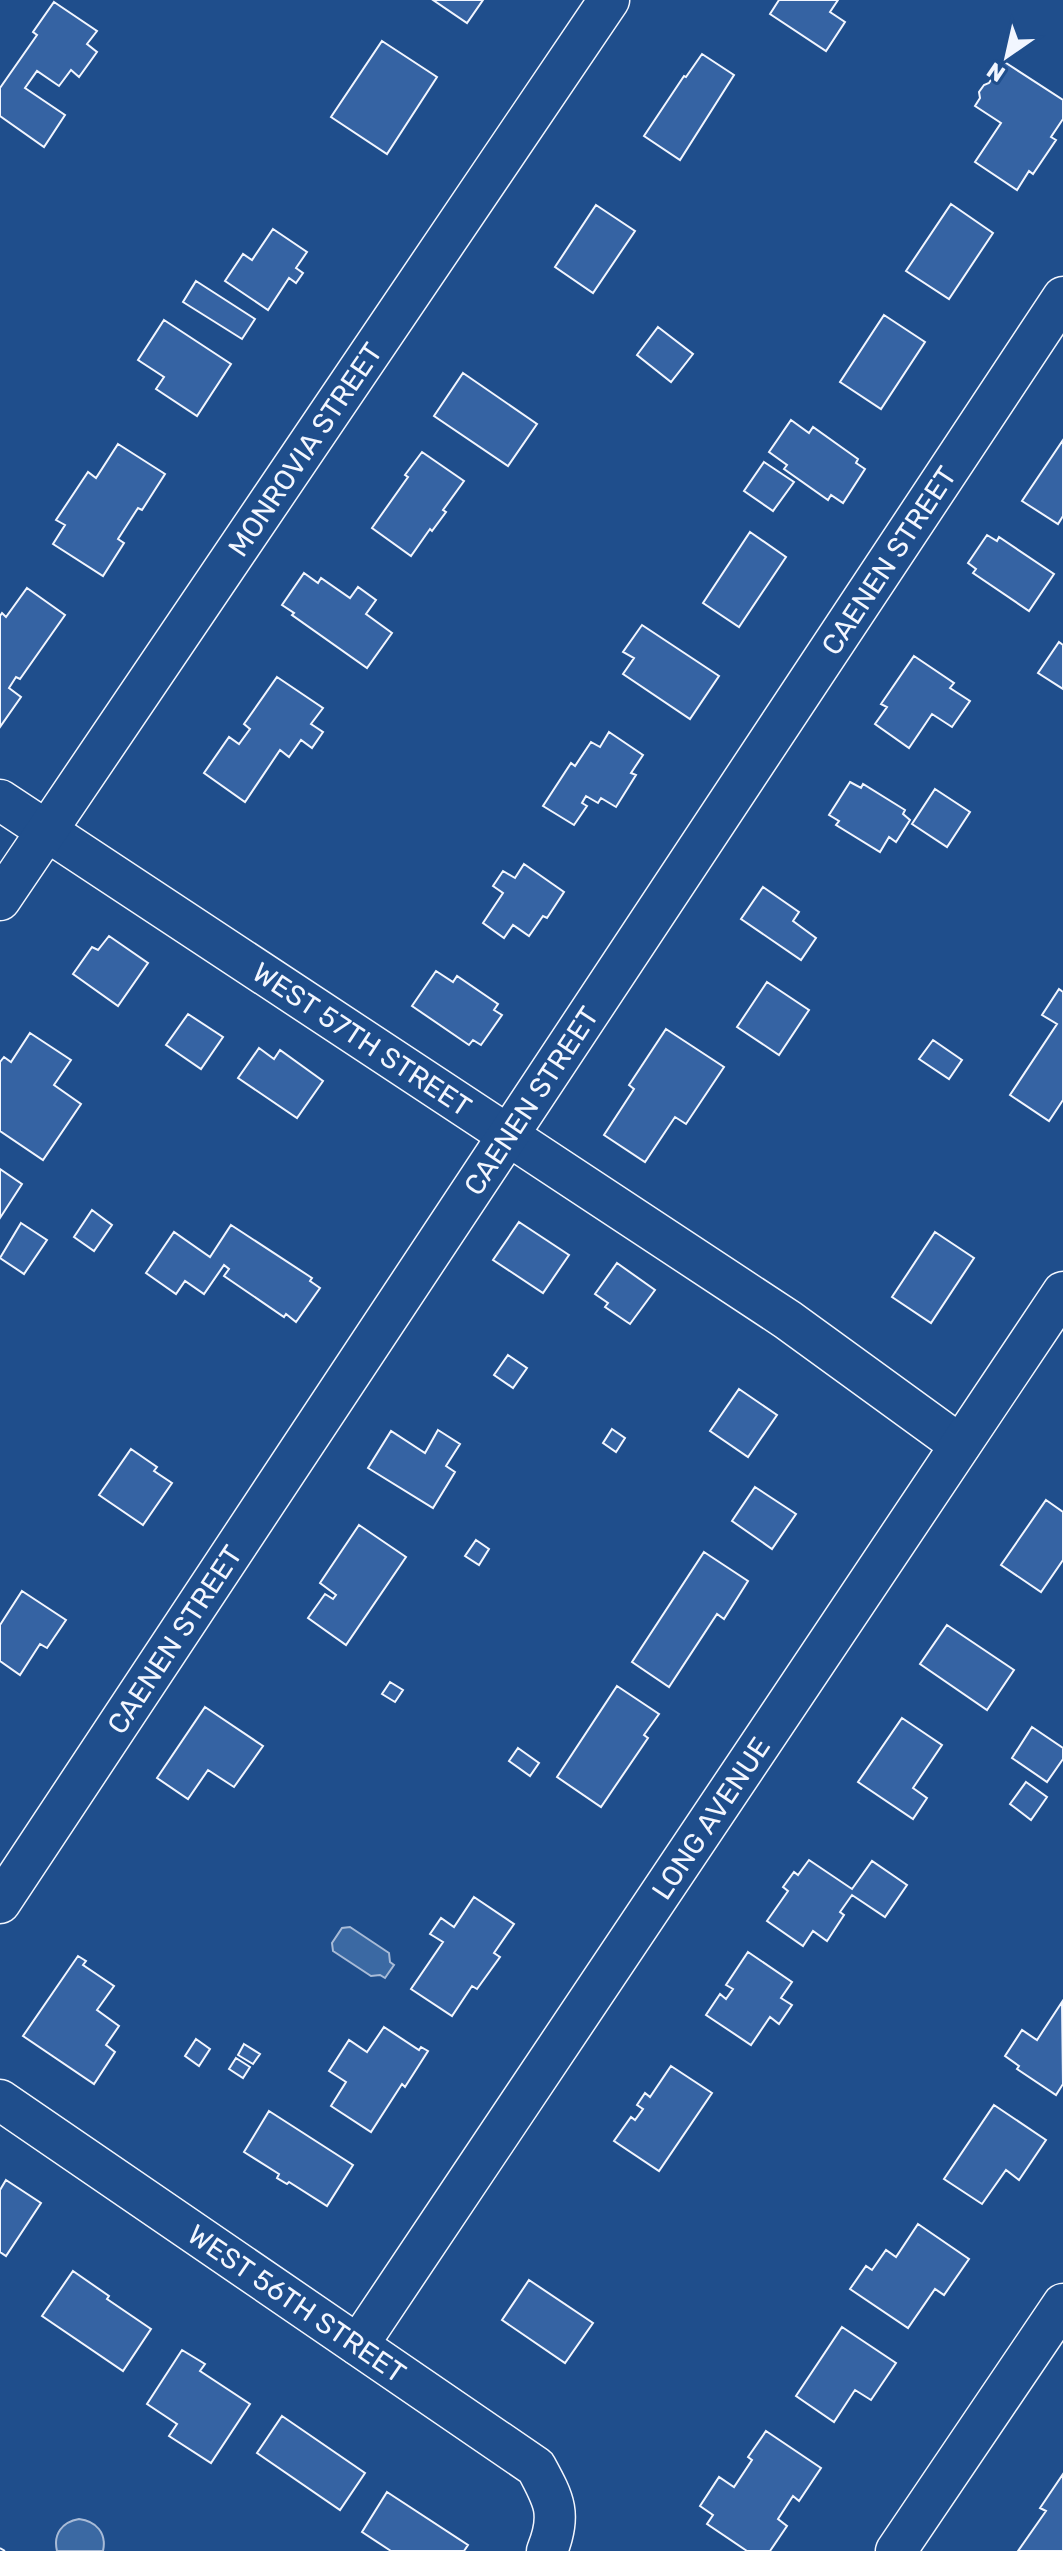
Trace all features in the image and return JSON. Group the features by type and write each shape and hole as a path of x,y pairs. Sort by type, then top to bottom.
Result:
{"street":[{"name":"MONROVIA STREET","path":"0,900 609,0"},
{"name":"CAENEN STREET","path":"0,1903 1063,297"},
{"name":"WEST 57TH STREET","path":"0,800 788,1320 960,1445"},
{"name":"LONG AVENUE","path":"358,2345 1063,1292"},
{"name":"WEST 56TH STREET","path":"0,2100 536,2467 553,2498 550,2542"},
{"path":"896,2551 1063,2304"}],"water":[{"path":"350,1927 389,1953 390,1962 394,1965 385,1978 371,1976 333,1951 332,1943 342,1928"},
{"path":"79,2519 90,2522 102,2533 103,2551 57,2551 56,2539 60,2530"}],"building":[{"path":"433,0 483,0 467,23"},
{"path":"779,0 838,0 830,12 845,22 826,51 770,14"},
{"path":"54,2 97,31 87,44 97,52 79,77 71,70 59,86 37,71 25,88 65,115 44,147 0,116 0,88 37,35 33,32"},
{"path":"382,41 437,77 387,154 331,117"},
{"path":"702,54 734,75 680,160 644,136"},
{"path":"1003,61 1063,100 1063,119 1051,137 1056,140 1033,174 1029,171 1017,190 975,162 1001,123 975,106 980,98 979,92"},
{"path":"951,204 993,233 949,299 906,271"},
{"path":"596,205 635,231 593,293 555,267"},
{"path":"273,229 307,252 296,268 303,273 296,283 289,278 268,310 225,281 243,254 252,260"},
{"path":"196,281 255,319 242,339 183,302"},
{"path":"884,315 925,342 881,409 840,382"},
{"path":"164,320 231,364 197,416 156,389 164,377 138,360"},
{"path":"658,327 693,354 671,382 637,355"},
{"path":"463,373 537,424 508,466 434,416"},
{"path":"791,420 809,433 813,427 858,459 856,463 865,469 843,503 831,495 828,500 784,469 787,465 769,452"},
{"path":"1063,440 1063,516 1058,524 1022,501"},
{"path":"118,444 165,474 142,510 138,508 118,539 124,543 103,576 53,544 65,525 56,520 88,472 96,478"},
{"path":"422,452 464,481 443,510 446,512 411,556 372,528"},
{"path":"764,462 794,482 773,511 744,491"},
{"path":"750,532 786,557 739,627 703,603"},
{"path":"987,535 997,541 999,537 1054,574 1029,611 973,573 976,569 968,563"},
{"path":"304,573 318,583 321,578 350,598 358,587 376,600 366,614 392,633 367,668 282,605"},
{"path":"27,588 65,615 20,679 16,677 9,688 21,697 0,727 0,616 2,613 6,617"},
{"path":"642,625 719,676 690,719 623,674 634,658 623,652"},
{"path":"1059,642 1063,645 1063,689 1038,673"},
{"path":"914,656 954,683 950,688 970,701 952,727 932,714 909,748 875,724 887,707 881,704"},
{"path":"277,677 323,708 311,724 323,732 312,748 301,740 289,757 280,750 245,802 204,773 229,737 239,744 250,729 244,724"},
{"path":"609,732 643,755 631,773 636,775 616,807 601,798 598,803 586,796 582,803 587,806 574,825 543,806 571,763 575,766 591,742 600,747"},
{"path":"850,782 861,788 863,784 905,810 903,814 910,820 896,842 889,837 880,852 836,825 839,821 829,815"},
{"path":"935,789 970,812 947,847 912,824"},
{"path":"524,864 564,892 547,918 543,916 529,936 513,925 504,938 483,923 503,893 493,886 503,871 515,878"},
{"path":"763,887 799,912 793,921 816,938 801,960 741,919"},
{"path":"109,936 148,963 118,1006 73,974 92,947 98,950"},
{"path":"436,971 453,982 457,976 498,1004 494,1010 502,1015 481,1045 473,1040 469,1045 412,1006"},
{"path":"767,982 809,1010 779,1055 737,1027"},
{"path":"1059,989 1063,992 1063,1100 1049,1121 1010,1095 1057,1024 1042,1015"},
{"path":"188,1014 223,1037 201,1069 166,1045"},
{"path":"666,1029 724,1067 686,1124 675,1117 645,1162 604,1135 634,1089 629,1085"},
{"path":"30,1033 71,1060 54,1085 81,1104 43,1160 0,1131 0,1062 4,1057 11,1062"},
{"path":"933,1040 962,1060 949,1079 919,1059"},
{"path":"259,1048 274,1059 280,1050 323,1081 297,1118 238,1078"},
{"path":"0,1169 22,1184 0,1218"},
{"path":"92,1210 112,1225 94,1251 74,1237"},
{"path":"519,1222 569,1255 543,1293 493,1260"},
{"path":"21,1223 47,1240 24,1274 0,1258"},
{"path":"231,1225 312,1278 310,1281 320,1288 296,1322 224,1276 229,1269 224,1265 204,1294 185,1281 176,1294 146,1273 174,1232 210,1257"},
{"path":"935,1232 974,1258 931,1323 892,1297"},
{"path":"617,1263 655,1290 630,1324 605,1307 608,1303 595,1294"},
{"path":"508,1355 527,1368 513,1388 494,1375"},
{"path":"739,1389 777,1415 748,1457 710,1431"},
{"path":"612,1429 625,1438 616,1452 603,1443"},
{"path":"438,1430 460,1444 446,1466 455,1472 433,1508 368,1468 391,1431 425,1453"},
{"path":"131,1449 157,1467 154,1471 172,1483 143,1525 99,1495"},
{"path":"755,1487 796,1514 772,1549 732,1521"},
{"path":"1046,1500 1063,1512 1063,1560 1041,1592 1001,1565"},
{"path":"359,1525 406,1557 346,1645 308,1618 325,1594 333,1599 336,1595 320,1583"},
{"path":"476,1540 489,1549 479,1565 465,1556"},
{"path":"704,1552 748,1581 724,1619 717,1614 669,1687 632,1662"},
{"path":"22,1591 66,1620 47,1648 40,1644 20,1675 0,1661 0,1625"},
{"path":"947,1625 1014,1670 987,1710 920,1664"},
{"path":"390,1682 403,1690 395,1702 382,1694"},
{"path":"617,1686 659,1714 644,1735 648,1738 601,1807 557,1777"},
{"path":"205,1707 263,1746 234,1787 208,1770 188,1799 157,1778"},
{"path":"902,1718 942,1745 913,1788 927,1798 913,1819 858,1782"},
{"path":"1032,1727 1063,1748 1063,1759 1047,1782 1012,1758"},
{"path":"518,1748 539,1763 530,1776 509,1761"},
{"path":"1026,1782 1047,1797 1031,1820 1010,1804"},
{"path":"809,1860 852,1889 872,1861 907,1885 885,1917 852,1895 840,1912 844,1915 827,1941 813,1931 803,1946 767,1921 788,1891 783,1887 794,1872 798,1875"},
{"path":"474,1897 514,1924 494,1953 500,1957 477,1989 472,1986 452,2016 411,1989 443,1942 430,1934 441,1918 454,1927"},
{"path":"748,1952 792,1982 781,1998 792,2005 779,2024 770,2017 751,2045 706,2015 720,1994 726,1999 733,1989 726,1985"},
{"path":"78,1956 86,1961 83,1965 114,1986 97,2010 119,2026 106,2045 115,2052 94,2084 23,2036"},
{"path":"1062,2002 1063,2084 1056,2095 1017,2069 1019,2066 1005,2056 1022,2030 1037,2040"},
{"path":"384,2027 419,2050 421,2047 428,2051 371,2132 331,2106 346,2082 329,2071 349,2040 367,2052"},
{"path":"196,2039 210,2049 199,2066 185,2056"},
{"path":"244,2044 260,2054 253,2064 238,2055"},
{"path":"236,2058 250,2067 243,2078 229,2069"},
{"path":"671,2066 712,2093 659,2171 614,2141 631,2117 635,2120 643,2109 637,2105 645,2093 650,2097"},
{"path":"994,2105 1046,2140 1019,2180 1006,2170 982,2204 944,2179"},
{"path":"269,2111 353,2165 327,2206 277,2178 279,2174 244,2152"},
{"path":"6,2180 41,2203 6,2256 0,2252 0,2190"},
{"path":"918,2224 969,2259 944,2295 935,2289 908,2328 850,2289 866,2266 872,2270 886,2250 896,2257"},
{"path":"73,2271 151,2329 123,2371 42,2316"},
{"path":"529,2280 593,2323 565,2363 502,2320"},
{"path":"842,2327 896,2363 871,2400 855,2390 834,2422 796,2396"},
{"path":"182,2350 205,2364 200,2371 250,2404 211,2463 169,2436 177,2424 147,2404"},
{"path":"282,2416 365,2473 340,2510 257,2453"},
{"path":"766,2431 821,2468 799,2501 793,2496 778,2519 787,2526 770,2551 747,2551 707,2524 713,2515 700,2506 719,2477 734,2487 752,2460 748,2457"},
{"path":"1063,2474 1063,2551 1018,2551 1046,2511 1040,2508"},
{"path":"387,2492 468,2545 464,2551 391,2551 362,2532"}],"fence":[{"path":"0,2548 5,2551"}]}
